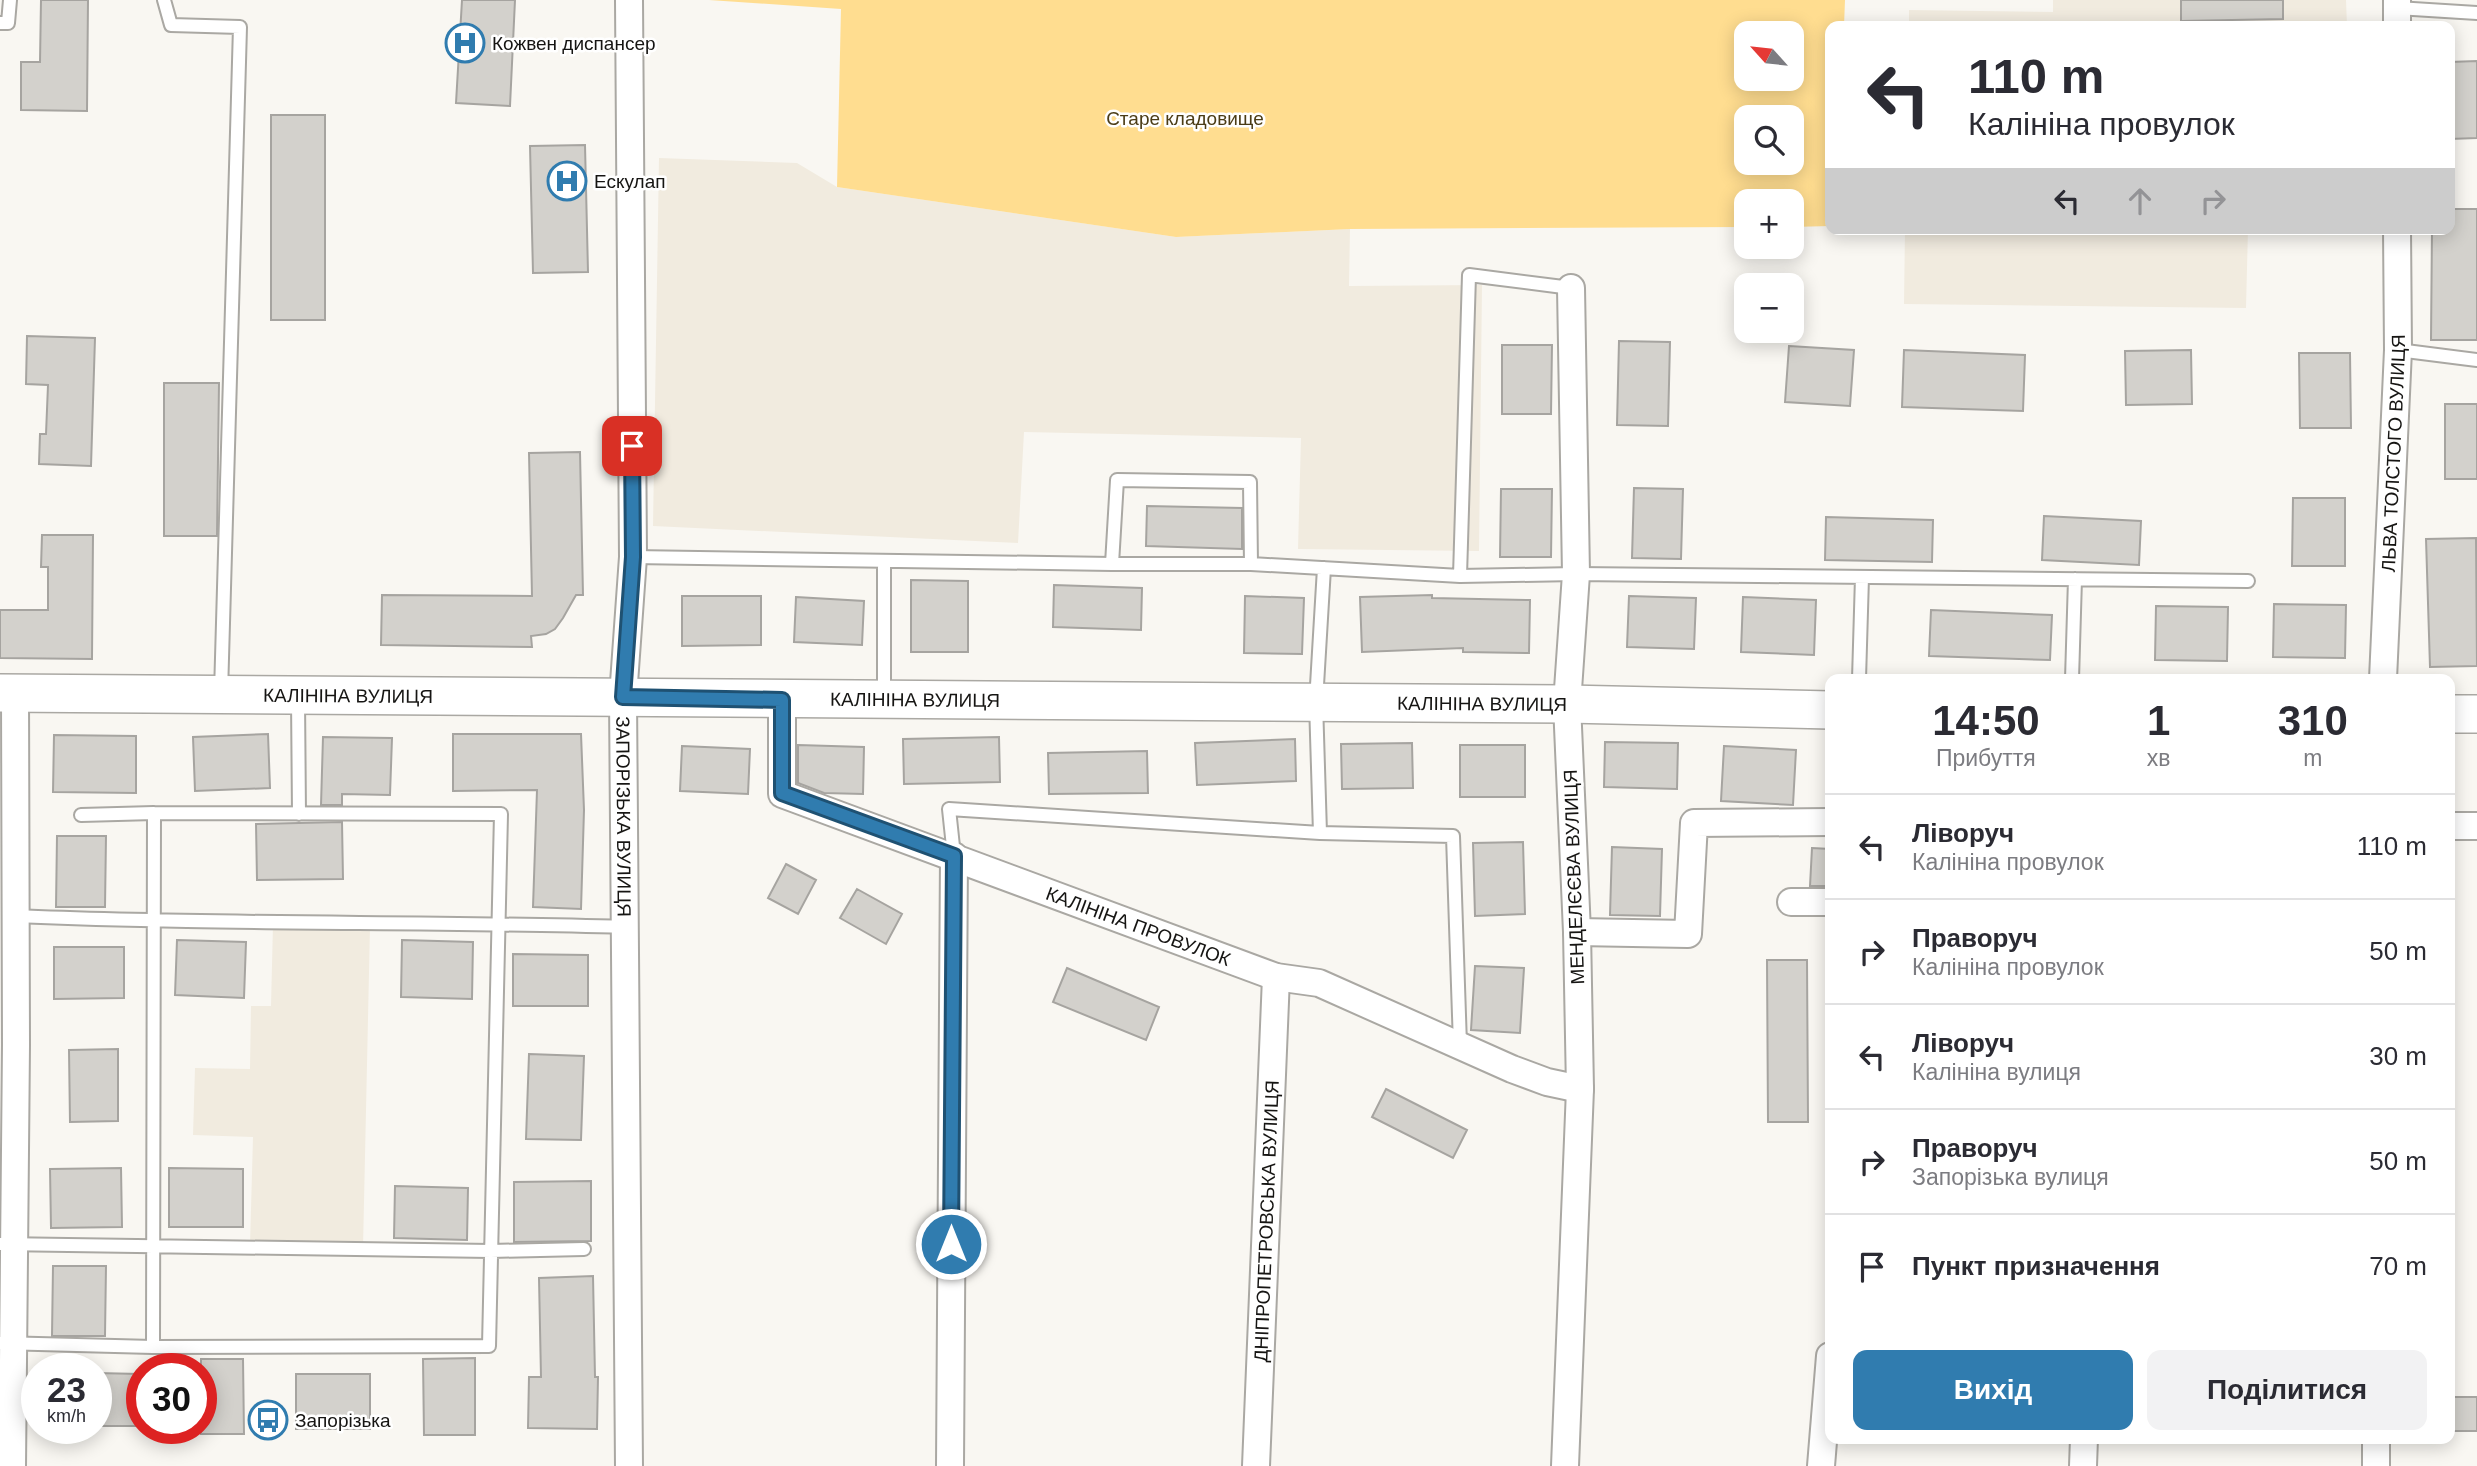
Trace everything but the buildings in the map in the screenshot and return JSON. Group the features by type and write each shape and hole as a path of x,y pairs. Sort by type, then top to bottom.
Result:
{"street":[{"name":"ЗАПОРІЗЬКА ВУЛИЦЯ","path":"629,0 633,557 623,697 629,1466"},
{"name":"ЛЬВА ТОЛСТОГО ВУЛИЦЯ","path":"2383,674 2398,350 2398,235"},
{"name":"МЕНДЕЛЄЄВА ВУЛИЦЯ","path":"1565,1466 1580,1088 1577,932 1567,704 1576,574 1571,288"},
{"name":"КАЛІНІНА ВУЛИЦЯ","path":"7,693 1567,704 1825,710"},
{"path":"7,693 15,916 8,1045 7,1343 12,1466"},
{"name":"КАЛІНІНА ПРОВУЛОК","path":"782,700 782,793 1276,976 1319,983 1547,1082 1580,1088"},
{"path":"2455,714 2477,713"},
{"path":"1577,932 1688,934 1694,823 1825,822"},
{"path":"2455,826 2477,826"},
{"path":"950,1466 954,856"},
{"path":"1791,902 1825,902"},
{"name":"ДНІПРОПЕТРОВСЬКА ВУЛИЦЯ","path":"1256,1466 1276,976"},
{"path":"1821,1466 1825,1417"},
{"path":"2083,1466 2084,1444"},
{"path":"2376,1444 2376,1466"}],"lane":[{"path":"0,23 8,23 10,0"},
{"path":"163,2 171,25 240,27 221,693"},
{"path":"2397,11 2477,13"},
{"path":"1460,576 1468,275 1571,288"},
{"path":"2398,350 2477,360"},
{"path":"1112,564 1116,480 1250,482 1251,564"},
{"path":"633,557 1251,564 1460,576 1576,574 2248,581"},
{"path":"884,561 884,698"},
{"path":"1320,833 1316,702 1324,568"},
{"path":"1859,674 1861,577"},
{"path":"2072,674 2075,579"},
{"path":"298,695 299,814"},
{"path":"954,856 949,809 1320,833 1452,836 1460,1046"},
{"path":"153,1347 154,813"},
{"path":"7,1343 153,1347 489,1346 501,814 81,815"},
{"path":"15,916 153,922 499,923 624,927"},
{"path":"8,1244 491,1251 584,1249"}],"shaded area":[{"path":"2053,0 2346,0 2347,21 1909,21 1909,10 2053,12"},
{"path":"659,158 797,163 837,187 1176,237 1350,229 1349,286 1482,285 1479,551 1298,549 1301,438 1024,432 1018,543 653,526"},
{"path":"1905,235 2248,235 2246,308 1904,304"},
{"path":"273,924 370,927 363,1248 250,1245 253,1137 193,1135 195,1068 250,1069 251,1006 271,1006"}],"green space":[{"name":"Старе кладовище","path":"709,0 1845,0 1844,21 1825,21 1825,226 1804,227 1804,189 1734,189 1734,227 1350,229 1176,237 837,187 841,9"}],"place":[{"name":"Кожвен диспансер","path":"465,43"},
{"name":"Ескулап","path":"567,181"},
{"name":"Запорізька","path":"268,1420"}],"route":[{"path":"632,446 633,557 623,697 782,700 782,793 954,856 951,1244"}]}
